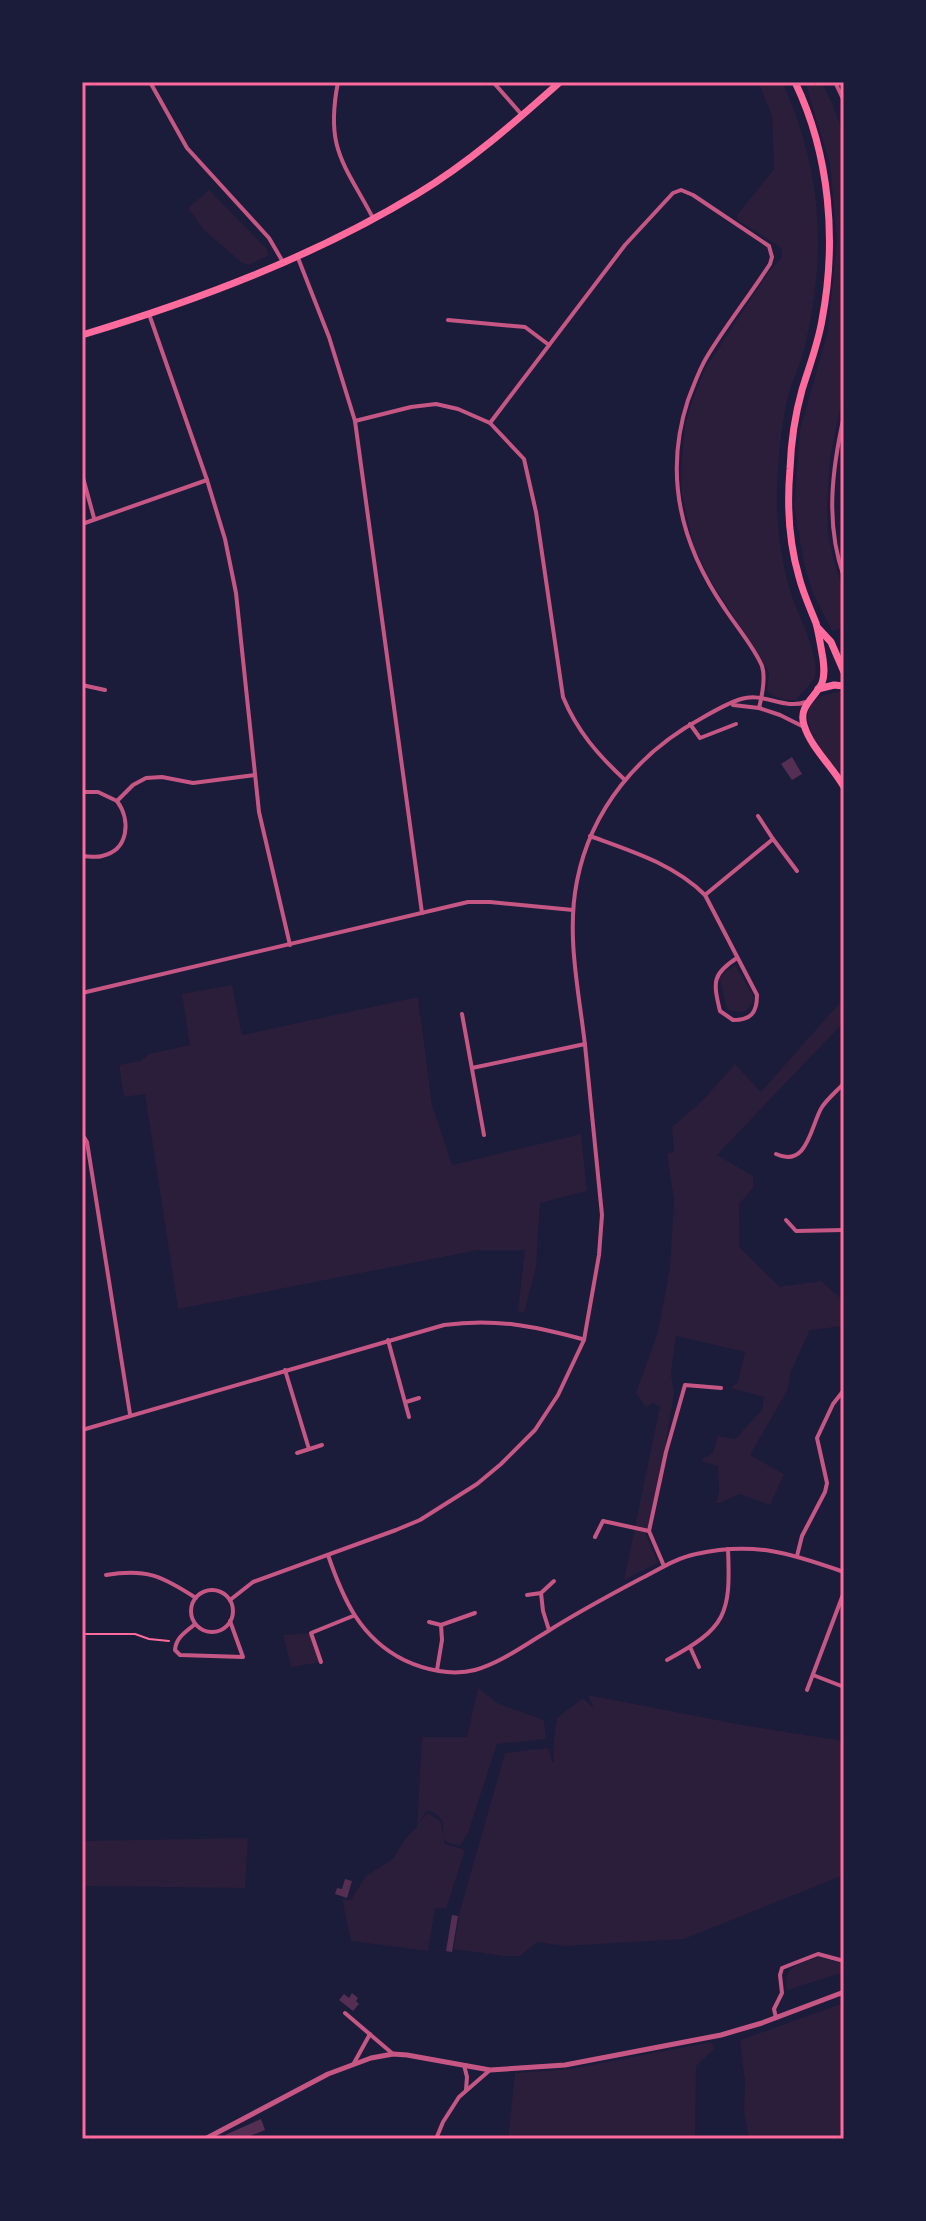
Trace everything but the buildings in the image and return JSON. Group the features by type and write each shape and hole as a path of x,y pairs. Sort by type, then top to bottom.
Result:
{"main road":[{"path":"82,335 250,277 373,219 419,193 491,142 560,82"},
{"path":"795,82 817,142 830,229 829,273 822,321 797,413 789,485 793,549 798,574 817,626 824,673 823,681 808,701 802,716 805,727 844,787"},
{"path":"817,626 831,642 844,672"},
{"path":"818,689 844,686"}],"street":[{"path":"150,82 187,148 269,238 283,262"},
{"path":"338,82 334,105 335,143 348,176 373,219"},
{"path":"493,82 522,115"},
{"path":"835,82 844,101"},
{"path":"490,423 625,245 673,193 686,191 771,249 770,264 697,376 685,411 677,466 679,500 686,534 701,571 762,667 759,708"},
{"path":"298,256 329,337 355,421 422,913"},
{"path":"149,314 225,539 236,593 262,831 290,945"},
{"path":"448,320 525,327 549,345"},
{"path":"355,421 436,404 458,409 490,423 524,459 536,512 563,697 571,717 590,745 625,780"},
{"path":"844,416 835,457 832,505 835,543 844,577"},
{"path":"82,474 95,519"},
{"path":"82,524 207,480"},
{"path":"82,685 105,690"},
{"path":"230,1600 253,1582 420,1520 456,1499 501,1464 535,1430 547,1412 584,1340 599,1255 602,1215 573,937 577,881 590,836 625,780 652,751 690,724 741,699 762,697 795,706 808,701"},
{"path":"730,704 759,708 805,727"},
{"path":"690,724 700,738 736,724"},
{"path":"117,801 133,785 146,778 162,777 193,783 255,775"},
{"path":"82,792 98,792 117,801 126,819 126,831 120,844 104,856 82,856"},
{"path":"758,816 797,871"},
{"path":"590,836 676,871 705,895 757,995 757,1006 749,1017 733,1020 720,1011 716,980 719,971 737,958"},
{"path":"705,895 773,839"},
{"path":"82,993 468,902 574,910"},
{"path":"462,1014 484,1135"},
{"path":"472,1068 585,1044"},
{"path":"776,1154 790,1156 805,1147 822,1107 844,1083"},
{"path":"82,1134 87,1142 130,1416"},
{"path":"786,1220 796,1231 844,1230"},
{"path":"82,1430 444,1325 479,1321 525,1324 584,1340"},
{"path":"388,1340 409,1417"},
{"path":"285,1370 309,1449"},
{"path":"664,1566 649,1531 666,1452 685,1385 721,1388"},
{"path":"797,1556 802,1536 827,1483 817,1438 833,1404 844,1390"},
{"path":"405,1403 419,1398"},
{"path":"297,1453 322,1445"},
{"path":"595,1537 603,1521 649,1531"},
{"path":"328,1555 353,1616 378,1644 422,1667 461,1672 477,1669 514,1652 664,1566 693,1554 728,1549 761,1549 797,1556 844,1572"},
{"path":"667,1660 704,1639 724,1615 730,1585 728,1549"},
{"path":"106,1575 147,1573 176,1585 196,1598"},
{"path":"527,1595 541,1593 554,1581"},
{"path":"215,1591 230,1600 233,1609 226,1627 210,1632 195,1624 191,1611 196,1598 201,1593 215,1591"},
{"path":"807,1690 844,1592"},
{"path":"541,1593 549,1630"},
{"path":"429,1622 441,1625 475,1613"},
{"path":"321,1662 311,1633 353,1616"},
{"path":"195,1624 175,1643 175,1650 180,1655 243,1657 230,1621"},
{"path":"437,1670 441,1625"},
{"path":"690,1647 699,1667"},
{"path":"813,1675 844,1687"},
{"path":"776,2018 774,2009 782,1993 782,1968 818,1954 844,1961"},
{"path":"205,2139 328,2074 354,2063 393,2054 427,2057 490,2070 565,2065 721,2035 844,1992"},
{"path":"345,2013 393,2054"},
{"path":"354,2063 370,2034"},
{"path":"464,2065 466,2090"},
{"path":"436,2139 453,2105 490,2070"}],"path":[{"path":"86,1634 135,1634 170,1641"}],"shaded area":[{"path":"758,82 782,82 806,148 817,214 816,282 811,316 802,356 788,396 778,478 778,527 785,569 816,668 814,680 796,700 773,696 767,691 769,672 708,576 694,546 682,495 685,425 705,369 768,273 782,257 779,246 739,221 737,215 774,169 772,115"},
{"path":"821,82 844,137 844,388 830,458 827,504 828,532 844,594 844,627 832,631 812,591 794,506 800,430 828,331 837,240 830,164 806,85"},
{"path":"209,190 267,249 268,256 248,265 242,263 204,230 188,208"},
{"path":"844,694 844,780 816,742 808,716 811,705 821,696"},
{"path":"735,965 754,997 744,1012 727,1010 720,979"},
{"path":"232,985 242,1035 418,997 432,1105 452,1165 581,1134 587,1191 540,1203 536,1267 524,1313 518,1311 525,1250 478,1250 178,1309 145,1094 124,1097 119,1065 140,1061 149,1054 190,1045 182,994"},
{"path":"844,998 844,1022 717,1155 753,1176 753,1188 739,1204 740,1248 780,1287 821,1281 844,1301 844,1326 810,1330 791,1371 787,1391 750,1455 784,1474 770,1505 739,1494 716,1503 718,1466 701,1461 713,1453 718,1436 735,1439 762,1410 764,1397 730,1388 738,1382 745,1352 676,1336 671,1373 674,1393 646,1535 658,1563 624,1580 660,1406 652,1403 646,1407 636,1393 658,1332 670,1268 674,1200 667,1154 674,1152 672,1127 703,1100 735,1064 761,1092"},
{"path":"311,1633 321,1662 291,1667 283,1635"},
{"path":"478,1688 499,1704 544,1720 546,1739 497,1744 468,1833 460,1846 447,1842 442,1821 435,1813 427,1810 419,1823 428,1813 441,1822 445,1844 465,1850 446,1909 435,1908 428,1951 351,1941 342,1899 351,1900 366,1876 393,1859 417,1827 422,1737 467,1737"},
{"path":"588,1695 844,1741 844,1875 684,1939 564,1946 537,1942 520,1956 454,1949 459,1914 505,1753 548,1748 554,1762 557,1718 583,1698 594,1709"},
{"path":"248,1838 245,1888 82,1886 82,1841"},
{"path":"818,1957 844,1964 844,1972 787,1990 790,1971"},
{"path":"844,2003 844,2139 749,2139 744,2111 745,2081 740,2040"},
{"path":"711,2042 714,2049 696,2066 695,2139 508,2139 515,2073 571,2069"}]}
